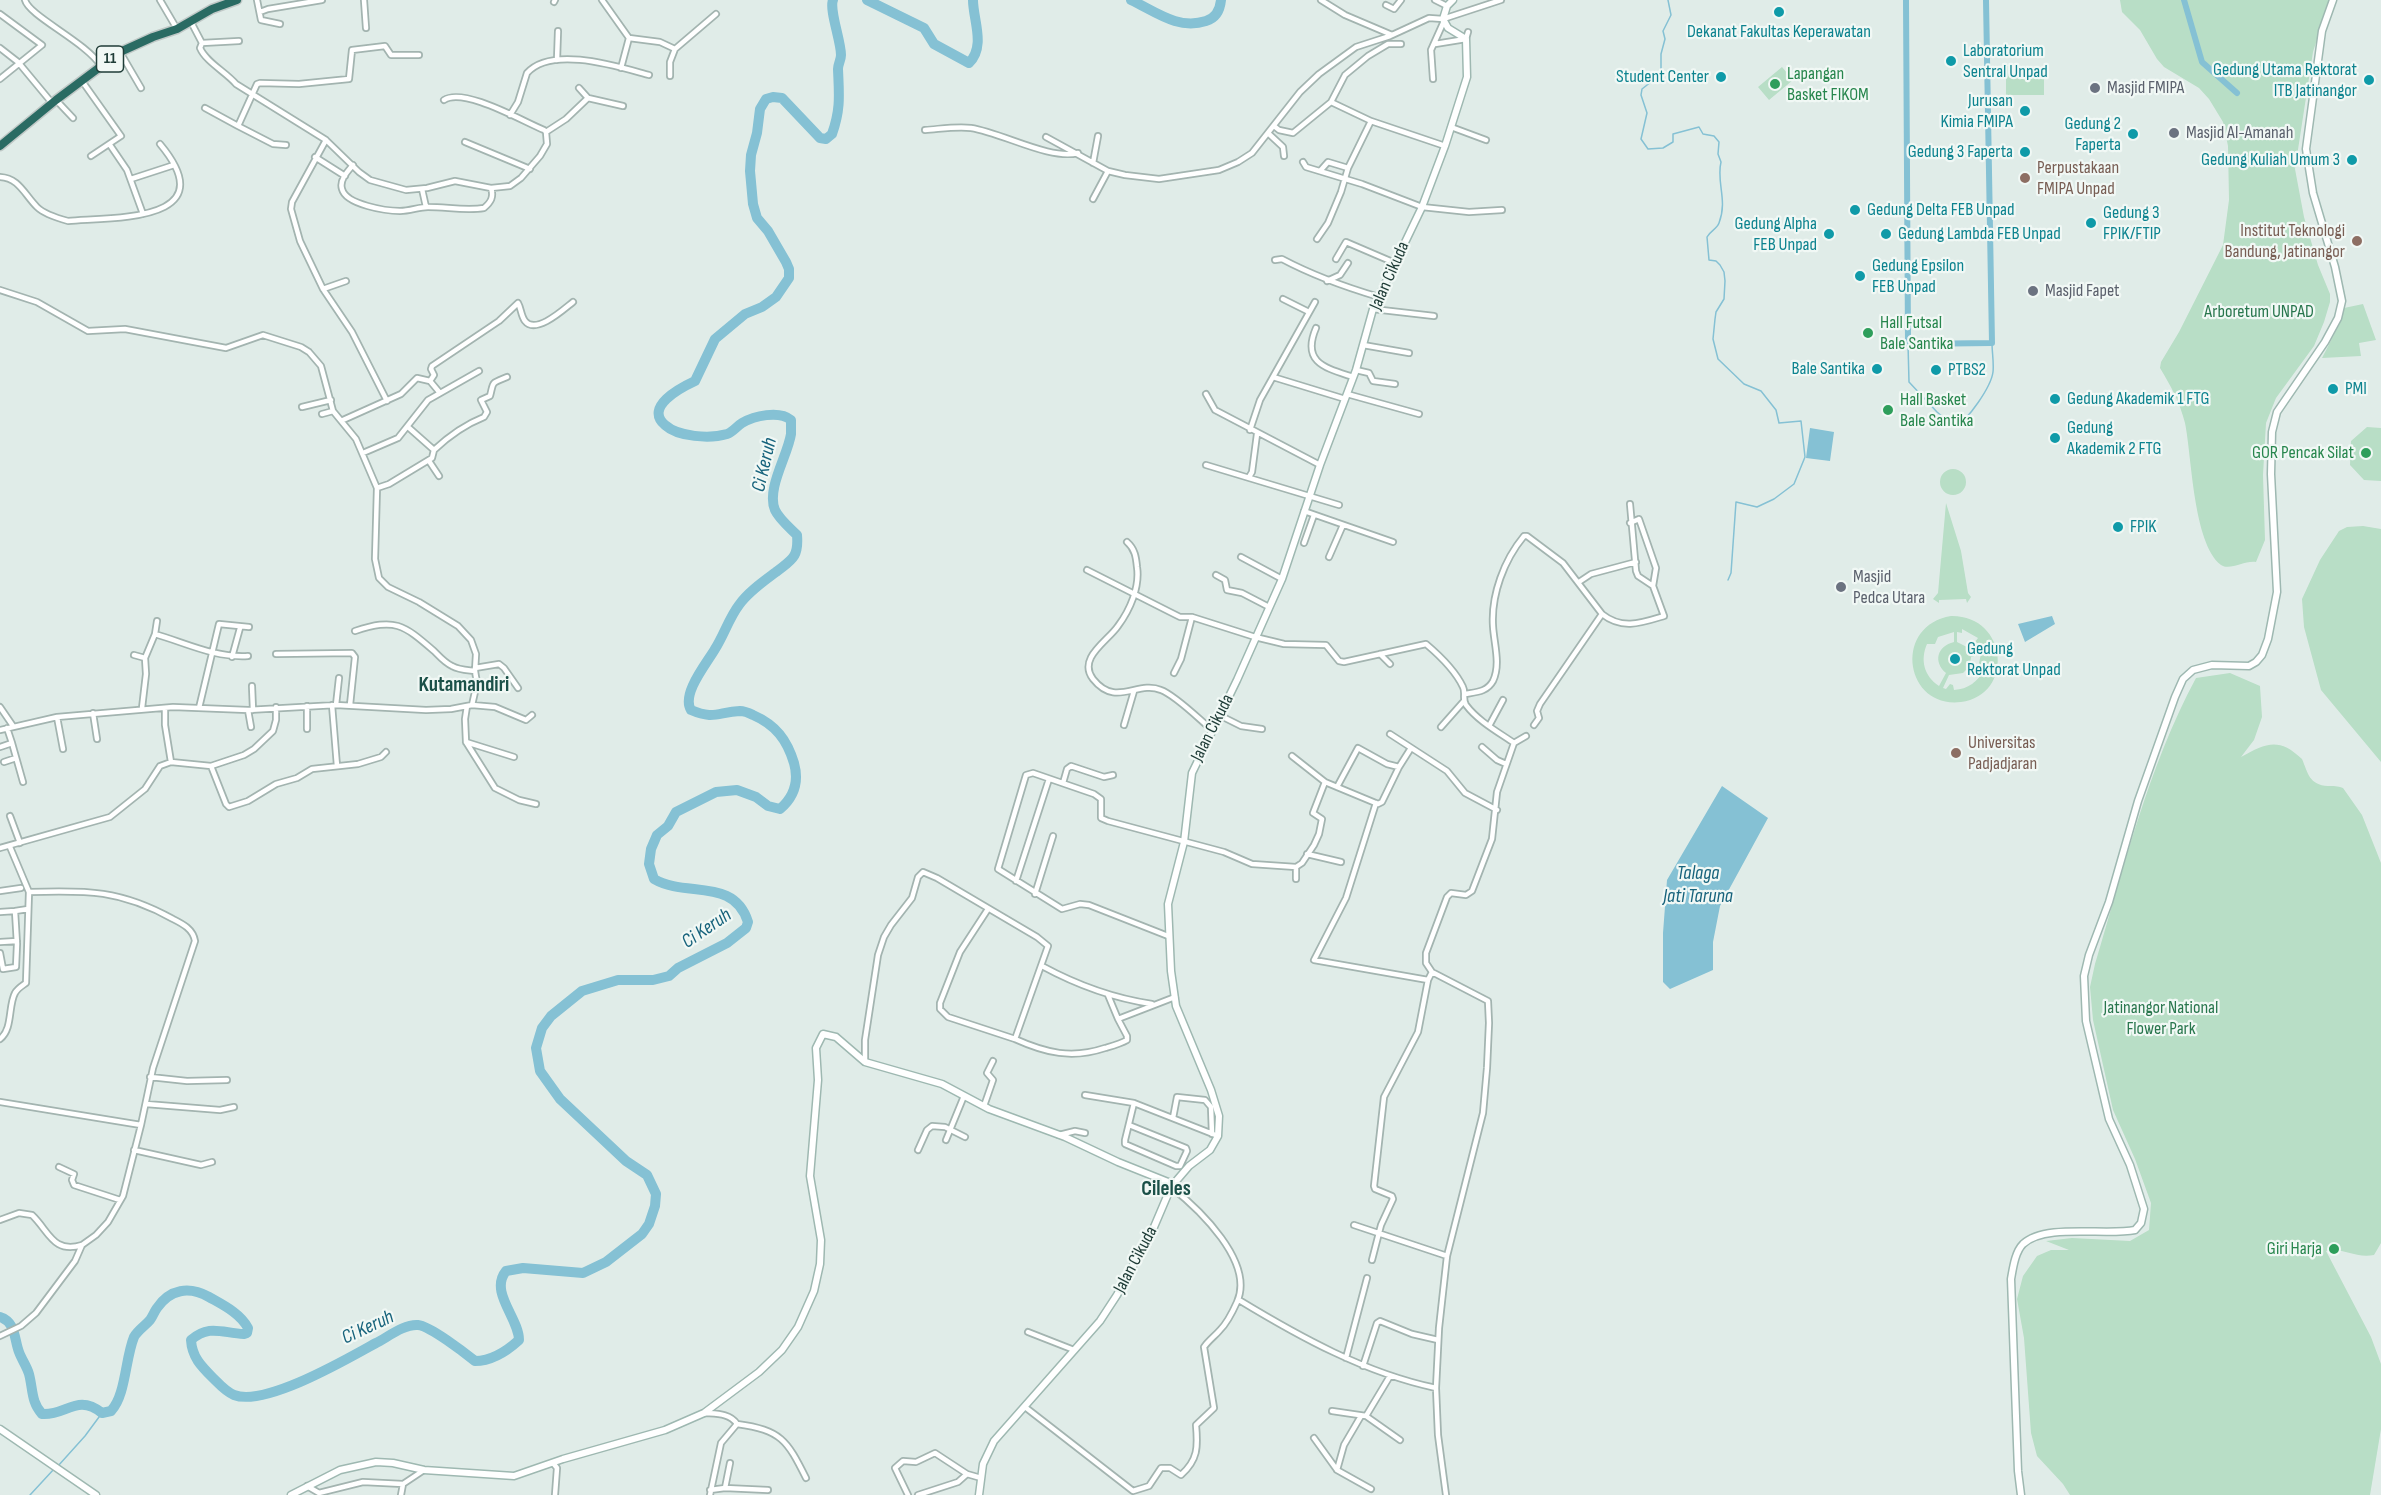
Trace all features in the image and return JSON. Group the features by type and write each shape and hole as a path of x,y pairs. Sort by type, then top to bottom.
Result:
{"highway":[{"name":"11","path":"0,146 120,52 177,29 221,3 237,0"}],"street":[{"path":"25,0 30,10 95,56 101,66"},
{"path":"160,0 177,29"},
{"path":"257,0 261,20 280,24"},
{"path":"260,12 322,0"},
{"path":"364,0 366,28"},
{"path":"602,0 629,38 660,42 675,49"},
{"path":"1321,0 1345,15 1392,34"},
{"path":"1386,5 1394,9 1401,0"},
{"path":"1435,0 1447,6"},
{"path":"1433,79 1431,50 1433,41 1447,6 1453,0"},
{"path":"1046,137 1108,171 1159,179 1219,170 1252,153 1300,93 1319,74 1356,47 1429,18 1443,20 1501,0"},
{"path":"2021,1495 2011,1296 2011,1279 2018,1252 2030,1240 2051,1233 2135,1230 2144,1216 2144,1209 2130,1165 2109,1119 2086,1021 2084,976 2089,955 2109,902 2138,801 2183,679 2193,670 2212,665 2249,666 2262,655 2268,639 2277,592 2271,474 2272,432 2277,412 2325,342 2341,308 2341,289 2313,193 2306,149 2322,31 2333,0"},
{"path":"0,14 42,44 0,79"},
{"path":"670,76 670,62 675,49 717,14"},
{"path":"1443,20 1448,28 1467,36"},
{"path":"190,22 202,43 200,48 206,57 227,73 241,88 326,140 370,180 406,190 422,189 455,181 491,188 510,186 530,169 547,144 546,132"},
{"path":"557,60 558,31"},
{"path":"1435,44 1467,36"},
{"name":"Jalan Cikuda","path":"979,1495 990,1446 1100,1321 1154,1227 1172,1186 1189,1166 1210,1150 1220,1120 1211,1090 1178,1010 1168,936 1168,904 1184,842 1191,773 1282,579 1320,465 1346,397 1373,309 1422,207 1445,146 1467,77 1467,36"},
{"path":"621,68 629,38"},
{"path":"202,43 239,41"},
{"path":"1274,126 1279,130 1293,133 1330,102 1345,75 1368,56 1388,44 1401,44"},
{"path":"238,126 254,95 257,84 299,84 349,79 352,50 385,46 391,55 419,55"},
{"path":"0,48 18,62 54,102 73,118"},
{"path":"120,52 141,88"},
{"path":"510,115 518,102 527,73 538,64 557,60 587,61 649,75"},
{"path":"350,74 358,74"},
{"path":"82,81 121,134 121,137 91,156"},
{"path":"579,88 588,98 623,106"},
{"path":"444,100 450,96 460,96 546,132"},
{"path":"546,132 566,119 588,98"},
{"path":"1330,102 1371,121 1445,146"},
{"path":"205,108 273,144 286,145"},
{"path":"1317,239 1328,223 1348,168 1371,121"},
{"path":"1451,127 1486,140"},
{"path":"925,130 970,128 1058,154 1067,156 1078,153"},
{"path":"1269,134 1283,147 1284,156"},
{"path":"1093,164 1098,136"},
{"path":"326,140 291,207 300,241 323,289 352,332 387,401"},
{"path":"465,142 530,169"},
{"path":"0,177 13,180 37,207 61,219 144,214 162,208 178,194 179,182 174,165 160,144"},
{"path":"110,145 131,179 144,214"},
{"path":"315,158 345,176"},
{"path":"1303,162 1306,167 1422,207 1469,212 1502,210"},
{"path":"1320,171 1328,162 1348,168"},
{"path":"131,179 174,165"},
{"path":"353,165 345,176 341,188 344,193 357,203 393,211 426,207 484,208 490,202 493,194 491,188"},
{"path":"1093,199 1108,171"},
{"path":"422,189 426,207"},
{"path":"1336,259 1346,242 1395,263"},
{"path":"1275,260 1282,259 1296,268 1327,281 1379,297"},
{"path":"1327,281 1340,275 1348,263"},
{"path":"323,289 346,281"},
{"path":"0,290 37,302 88,331 125,329 226,348 263,335 301,347 321,366 333,411 343,420 363,453 377,488 375,559 379,578 388,587 420,602 458,626 471,640 474,648 477,683 465,719 466,742 495,788 519,800 536,804"},
{"path":"1283,298 1310,312"},
{"path":"430,381 434,375 432,366 499,321 518,303 524,320 529,324 539,325 573,302"},
{"path":"1250,430 1260,400 1315,302"},
{"path":"1373,309 1434,316"},
{"path":"1316,328 1311,340 1312,351 1317,360 1329,370 1369,373 1373,381 1395,384"},
{"path":"1363,345 1409,353"},
{"path":"363,453 398,438 428,400 479,371"},
{"path":"377,488 429,461 434,450 452,434 469,422 484,417 487,412 481,400 490,396 490,388 494,382 507,377"},
{"path":"1273,377 1419,414"},
{"path":"343,420 401,394 417,378 430,381 440,393"},
{"path":"1206,394 1215,410 1320,465"},
{"path":"302,407 331,400"},
{"path":"322,414 333,411"},
{"path":"408,426 434,450"},
{"path":"1249,477 1252,472 1257,434"},
{"path":"429,461 439,476"},
{"path":"1206,465 1339,505"},
{"path":"1630,504 1630,523 1638,576 1653,586"},
{"path":"1304,511 1393,542"},
{"path":"1304,543 1314,514"},
{"path":"1465,694 1483,690 1494,678 1497,658 1493,622 1497,588 1504,568 1523,537 1527,536 1563,563 1602,614 1620,624 1639,624 1664,616 1653,586 1656,568 1639,519 1630,523"},
{"path":"1329,558 1343,525"},
{"path":"1127,542 1134,550 1138,577 1133,595 1117,628 1099,646 1089,664 1089,672 1100,686 1118,693 1161,689 1211,729"},
{"path":"1241,557 1282,579"},
{"path":"1579,582 1592,574 1635,562"},
{"path":"1087,570 1180,617 1192,617 1256,638 1284,644 1326,645 1339,661 1344,662 1426,644 1455,675 1465,694 1464,701 1441,727"},
{"path":"1216,575 1225,580 1227,590 1242,593 1269,607"},
{"path":"1534,725 1539,718 1537,711 1540,704 1602,614"},
{"path":"1174,673 1181,658 1192,617"},
{"path":"142,708 146,674 145,658 155,634 157,621"},
{"path":"199,708 219,624 249,627"},
{"path":"354,631 373,626 393,624 400,626 410,631 448,664 475,670 499,664 518,688"},
{"path":"232,657 240,627"},
{"path":"155,634 211,653 232,657 249,656"},
{"path":"276,654 352,653 355,657 350,705"},
{"path":"1380,654 1390,664"},
{"path":"134,655 145,658"},
{"path":"337,766 334,705 339,678"},
{"path":"477,683 490,684"},
{"path":"251,727 252,686"},
{"path":"1124,725 1134,691"},
{"path":"1489,726 1503,700"},
{"path":"1464,701 1489,726 1514,743"},
{"path":"0,730 57,717 142,708 250,710 350,705 451,710 470,705 495,708 526,720 532,715"},
{"path":"307,706 308,729"},
{"path":"0,707 10,727 23,782"},
{"path":"0,848 43,834 110,817 145,789 160,765 171,762 211,766 254,749 273,731 276,707"},
{"path":"165,708 165,725 171,762"},
{"path":"93,713 97,739"},
{"path":"1219,715 1241,726 1262,729"},
{"path":"57,717 63,749"},
{"path":"1390,734 1447,771 1465,793 1497,810"},
{"path":"1446,1495 1438,1435 1436,1388 1438,1340 1447,1256 1483,1113 1489,1023 1488,1001 1432,972 1426,963 1426,953 1444,903 1451,893 1466,895 1473,891 1492,839 1497,810 1497,792 1506,764 1514,743 1526,736"},
{"path":"466,742 514,757"},
{"path":"0,747 12,743"},
{"path":"1482,747 1493,757 1506,764"},
{"path":"1337,787 1358,748 1387,764 1399,767"},
{"path":"1292,756 1325,782 1376,803 1382,802 1411,748"},
{"path":"211,766 228,807 248,801 276,784 297,778 312,769 358,764 381,757 386,752"},
{"path":"4,762 16,758"},
{"path":"1063,783 1067,769 1071,766 1104,777 1113,775"},
{"path":"1168,936 1089,905 1080,904 1062,909 1000,872 998,865 1025,777 1033,773 1098,797 1101,800 1102,819 1224,852 1256,865 1296,867 1302,863 1317,839 1322,819 1313,813 1325,782"},
{"path":"1016,881 1049,779"},
{"path":"1376,803 1346,898 1314,960 1428,980"},
{"path":"10,816 20,843"},
{"path":"1035,894 1053,836"},
{"path":"0,1039 8,1025 15,993 26,983 29,892 10,846"},
{"path":"1307,854 1341,862"},
{"path":"1296,867 1296,879"},
{"path":"865,1062 865,1040 878,955 891,925 912,898 920,873 927,873 1046,943 1047,949 1042,966 1015,1039"},
{"path":"0,891 21,888"},
{"path":"0,1220 8,1216 27,1213 35,1217 52,1239 62,1247 68,1248 82,1245 108,1222 120,1200 141,1125 150,1077 195,941 194,935 184,925 151,907 118,895 99,891 29,892"},
{"path":"0,912 28,909"},
{"path":"988,909 960,952 940,1003 940,1009 948,1017 1041,1050 1057,1054 1089,1053 1126,1040 1127,1036 1108,995"},
{"path":"0,953 3,969 16,967 15,911"},
{"path":"0,942 17,941"},
{"path":"1042,966 1069,981 1108,995 1153,1004"},
{"path":"1372,1260 1379,1234 1393,1199 1392,1196 1375,1189 1374,1186 1384,1097 1418,1032 1428,980 1432,972"},
{"path":"1118,1019 1175,997"},
{"path":"291,1495 340,1470 376,1462 393,1463 424,1470 507,1477 665,1430 704,1413 759,1372 782,1350 798,1327 814,1291 821,1252 810,1176 818,1080 816,1048 820,1037 827,1033 836,1037 865,1062 939,1083 984,1106 1059,1135 1172,1186 1221,1237 1233,1256 1239,1274 1239,1300 1221,1330 1204,1347 1214,1408 1198,1422 1197,1454 1189,1468 1181,1475 1170,1468 1161,1468 1149,1486 1138,1491 1129,1490 1025,1407"},
{"path":"984,1106 993,1080 987,1073 993,1061"},
{"path":"150,1077 187,1081 227,1080"},
{"path":"1085,1095 1134,1103 1215,1135"},
{"path":"946,1140 964,1096"},
{"path":"1173,1118 1177,1097 1205,1100 1211,1107 1215,1135"},
{"path":"0,1102 141,1125"},
{"path":"1129,1125 1186,1148 1187,1151 1180,1166 1125,1144 1129,1125 1134,1103"},
{"path":"146,1104 220,1110 234,1107"},
{"path":"918,1150 929,1127 940,1125 965,1137"},
{"path":"1059,1135 1075,1131 1085,1133"},
{"path":"134,1150 201,1165 212,1162"},
{"path":"59,1167 74,1174 72,1180 74,1185 120,1200"},
{"path":"1354,1225 1447,1256"},
{"path":"0,1335 21,1326 36,1312 75,1261 82,1245"},
{"path":"1346,1358 1367,1278"},
{"path":"1239,1300 1285,1328 1346,1358 1390,1376 1436,1388"},
{"path":"1364,1366 1377,1323 1380,1321 1412,1334 1438,1340"},
{"path":"1028,1332 1074,1350"},
{"path":"1337,1470 1344,1445 1390,1376"},
{"path":"1332,1411 1364,1416 1400,1440"},
{"path":"704,1413 732,1417 737,1424 760,1427 778,1437 795,1455 806,1478"},
{"path":"710,1493 721,1443 737,1424"},
{"path":"0,1429 96,1495"},
{"path":"1314,1438 1337,1470 1371,1489"},
{"path":"908,1495 895,1468 903,1461 916,1462 935,1453 967,1474 981,1478"},
{"path":"553,1463 557,1468 555,1495"},
{"path":"725,1488 730,1463"},
{"path":"307,1486 319,1493 363,1482 403,1484 424,1470"},
{"path":"918,1495 958,1482 967,1474"},
{"path":"401,1495 403,1484"},
{"path":"710,1493 725,1488 768,1490"}],"green space":[{"name":"Arboretum UNPAD","path":"2120,0 2329,0 2313,52 2295,169 2304,217 2318,265 2330,294 2330,302 2314,346 2276,398 2266,423 2263,475 2265,540 2256,562 2225,567 2212,554 2199,519 2181,408 2160,368 2161,362 2179,332 2223,245 2229,200 2228,146 2223,122 2209,99 2199,88 2164,67 2157,59 2140,30 2122,12"},
{"path":"2006,66 2033,66 2033,78 2044,78 2044,95 2006,95"},
{"name":"Lapangan Basket FIKOM","path":"1782,67 1793,80 1769,100 1758,87"},
{"path":"2363,304 2376,340 2359,343 2361,356 2322,358 2341,321 2344,308"},
{"name":"GOR Pencak Silat","path":"2367,427 2381,428 2381,481 2364,480 2350,465 2351,441"},
{"path":"1953,469 1962,473 1966,482 1962,491 1953,495 1944,491 1940,482 1944,473"},
{"path":"1946,503 1961,551 1968,593 1971,597 1967,603 1966,599 1939,600 1939,603 1933,599 1938,593"},
{"path":"2363,526 2381,529 2381,762 2321,690 2304,627 2302,599 2320,560 2339,531 2347,527"},
{"name":"Gedung Rektorat Unpad","path":"1951,616 1970,619 1984,628 1993,641 1998,656 1997,671 1990,685 1978,696 1961,702 1942,701 1928,693 1918,681 1913,665 1913,649 1920,635 1932,623","holes":["1962,629 1978,638 1975,642 1980,651 1971,654 1967,647 1957,642 1957,632 1962,633","1954,632 1954,642 1944,647 1939,655 1939,664 1946,673 1939,686 1927,673 1924,662 1927,644 1935,644 1938,637","1981,654 1979,663 1984,669 1979,678 1964,688 1954,690 1953,685 1950,684 1946,689 1943,688 1949,675 1963,673 1970,666 1971,657"]},
{"name":"Jatinangor National Flower Park","path":"2230,673 2260,686 2262,717 2254,740 2241,757 2272,744 2286,747 2302,759 2313,781 2322,785 2343,788 2362,815 2381,863 2381,1243 2374,1255 2367,1256 2337,1250 2326,1251 2371,1337 2381,1364 2381,1429 2370,1495 2070,1495 2037,1456 2031,1433 2024,1338 2017,1299 2023,1276 2037,1256 2051,1250 2069,1250 2046,1241 2072,1238 2130,1241 2149,1230 2151,1203 2135,1159 2113,1110 2093,1020 2090,987 2138,818 2179,712 2196,678"}],"water":[{"path":"1810,428 1834,432 1830,461 1806,458"},
{"path":"2052,616 2055,624 2025,642 2018,624"},
{"name":"Talaga Jati Taruna","path":"1722,786 1768,818 1720,906 1713,942 1713,970 1670,989 1663,982 1663,933 1667,880"}],"waterway":[{"name":"Ci Keruh","path":"0,1317 12,1327 19,1352 29,1374 34,1400 42,1414 50,1414 78,1405 93,1407 102,1413 111,1411 120,1396 137,1332 168,1297 180,1291 194,1291 231,1310 248,1328 247,1333 244,1334 204,1332 191,1340 198,1361 225,1390 234,1395 248,1397 265,1394 306,1380 396,1331 413,1325 431,1330 475,1361 493,1357 519,1340 501,1288 506,1271 523,1268 583,1273 606,1262 642,1234 649,1224 656,1194 647,1175 626,1161 560,1099 540,1071 536,1048 542,1028 551,1016 582,991 618,980 653,980 669,976 678,968 727,943 746,928 748,922 741,908 732,899 721,894 680,887 654,879 649,864 651,849 657,835 668,826 676,812 716,792 737,790 756,797 768,806 780,809 789,799 794,788 796,776 791,755 780,734 768,723 744,711 705,715 691,710 689,703 689,696 696,679 739,605 751,591 790,561 797,549 797,535 779,517 773,502 775,482 791,434 791,420 780,415 760,416 742,423 727,434 703,437 671,429 660,418 659,412 666,399 695,381 715,339 745,314 762,307 776,297 789,278 786,262 768,231 757,218 753,204 751,155 760,109 766,99 773,97 782,98 820,138 826,139 832,134 838,109 838,69 841,55 833,0"},
{"name":"Ci Keruh","path":"867,0 924,28 934,44 969,63 977,49 978,41 973,0"},
{"name":"Ci Keruh","path":"1131,0 1167,18 1186,23 1196,23 1212,18 1221,0"},
{"path":"1668,0 1671,15 1663,31 1665,39 1661,54 1661,70 1656,78 1642,89 1641,95 1647,113 1641,139 1648,149 1663,148 1673,142 1673,134 1699,127 1703,134 1714,136 1719,142 1721,215 1718,225 1707,237 1709,260 1716,261 1720,265 1725,281 1724,299 1716,312 1713,339 1718,359 1744,384 1761,391 1776,410 1779,423 1801,421 1805,457 1794,484 1774,499 1757,507 1736,502 1731,573 1728,580"},
{"path":"1906,0 1908,344 1992,343 1986,0"},
{"path":"2184,0 2202,62 2237,93"},
{"path":"1908,344 1909,382 1937,412 1955,427 1972,410 1988,386 1993,372 1992,343"},
{"path":"58,1466 102,1413"},
{"path":"30,1495 54,1469"}],"place":[{"name":"Dekanat Fakultas Keperawatan","path":"1779,12"},
{"name":"Laboratorium Sentral Unpad","path":"1951,61"},
{"name":"Student Center","path":"1721,77"},
{"name":"Gedung Utama Rektorat ITB Jatinangor","path":"2369,80"},
{"name":"Lapangan Basket FIKOM","path":"1775,84"},
{"name":"Masjid FMIPA","path":"2095,88"},
{"name":"Jurusan Kimia FMIPA","path":"2025,111"},
{"name":"Masjid Al-Amanah","path":"2174,133"},
{"name":"Gedung 2 Faperta","path":"2133,134"},
{"name":"Gedung 3 Faperta","path":"2025,152"},
{"name":"Gedung Kuliah Umum 3","path":"2352,160"},
{"name":"Perpustakaan FMIPA Unpad","path":"2025,178"},
{"name":"Gedung Delta FEB Unpad","path":"1855,210"},
{"name":"Gedung 3 FPIK/FTIP","path":"2091,223"},
{"name":"Gedung Alpha FEB Unpad","path":"1829,234"},
{"name":"Gedung Lambda FEB Unpad","path":"1886,234"},
{"name":"Institut Teknologi Bandung, Jatinangor","path":"2357,241"},
{"name":"Gedung Epsilon FEB Unpad","path":"1860,276"},
{"name":"Masjid Fapet","path":"2033,291"},
{"name":"Hall Futsal Bale Santika","path":"1868,333"},
{"name":"Bale Santika","path":"1877,369"},
{"name":"PTBS2","path":"1936,370"},
{"name":"PMI","path":"2333,389"},
{"name":"Gedung Akademik 1 FTG","path":"2055,399"},
{"name":"Hall Basket Bale Santika","path":"1888,410"},
{"name":"Gedung Akademik 2 FTG","path":"2055,438"},
{"name":"GOR Pencak Silat","path":"2366,453"},
{"name":"FPIK","path":"2118,527"},
{"name":"Masjid Pedca Utara","path":"1841,587"},
{"name":"Gedung Rektorat Unpad","path":"1955,659"},
{"name":"Universitas Padjadjaran","path":"1956,753"},
{"name":"Giri Harja","path":"2334,1249"}],"district":[{"name":"Kutamandiri","path":"464,686"},
{"name":"Cileles","path":"1166,1190"}]}
